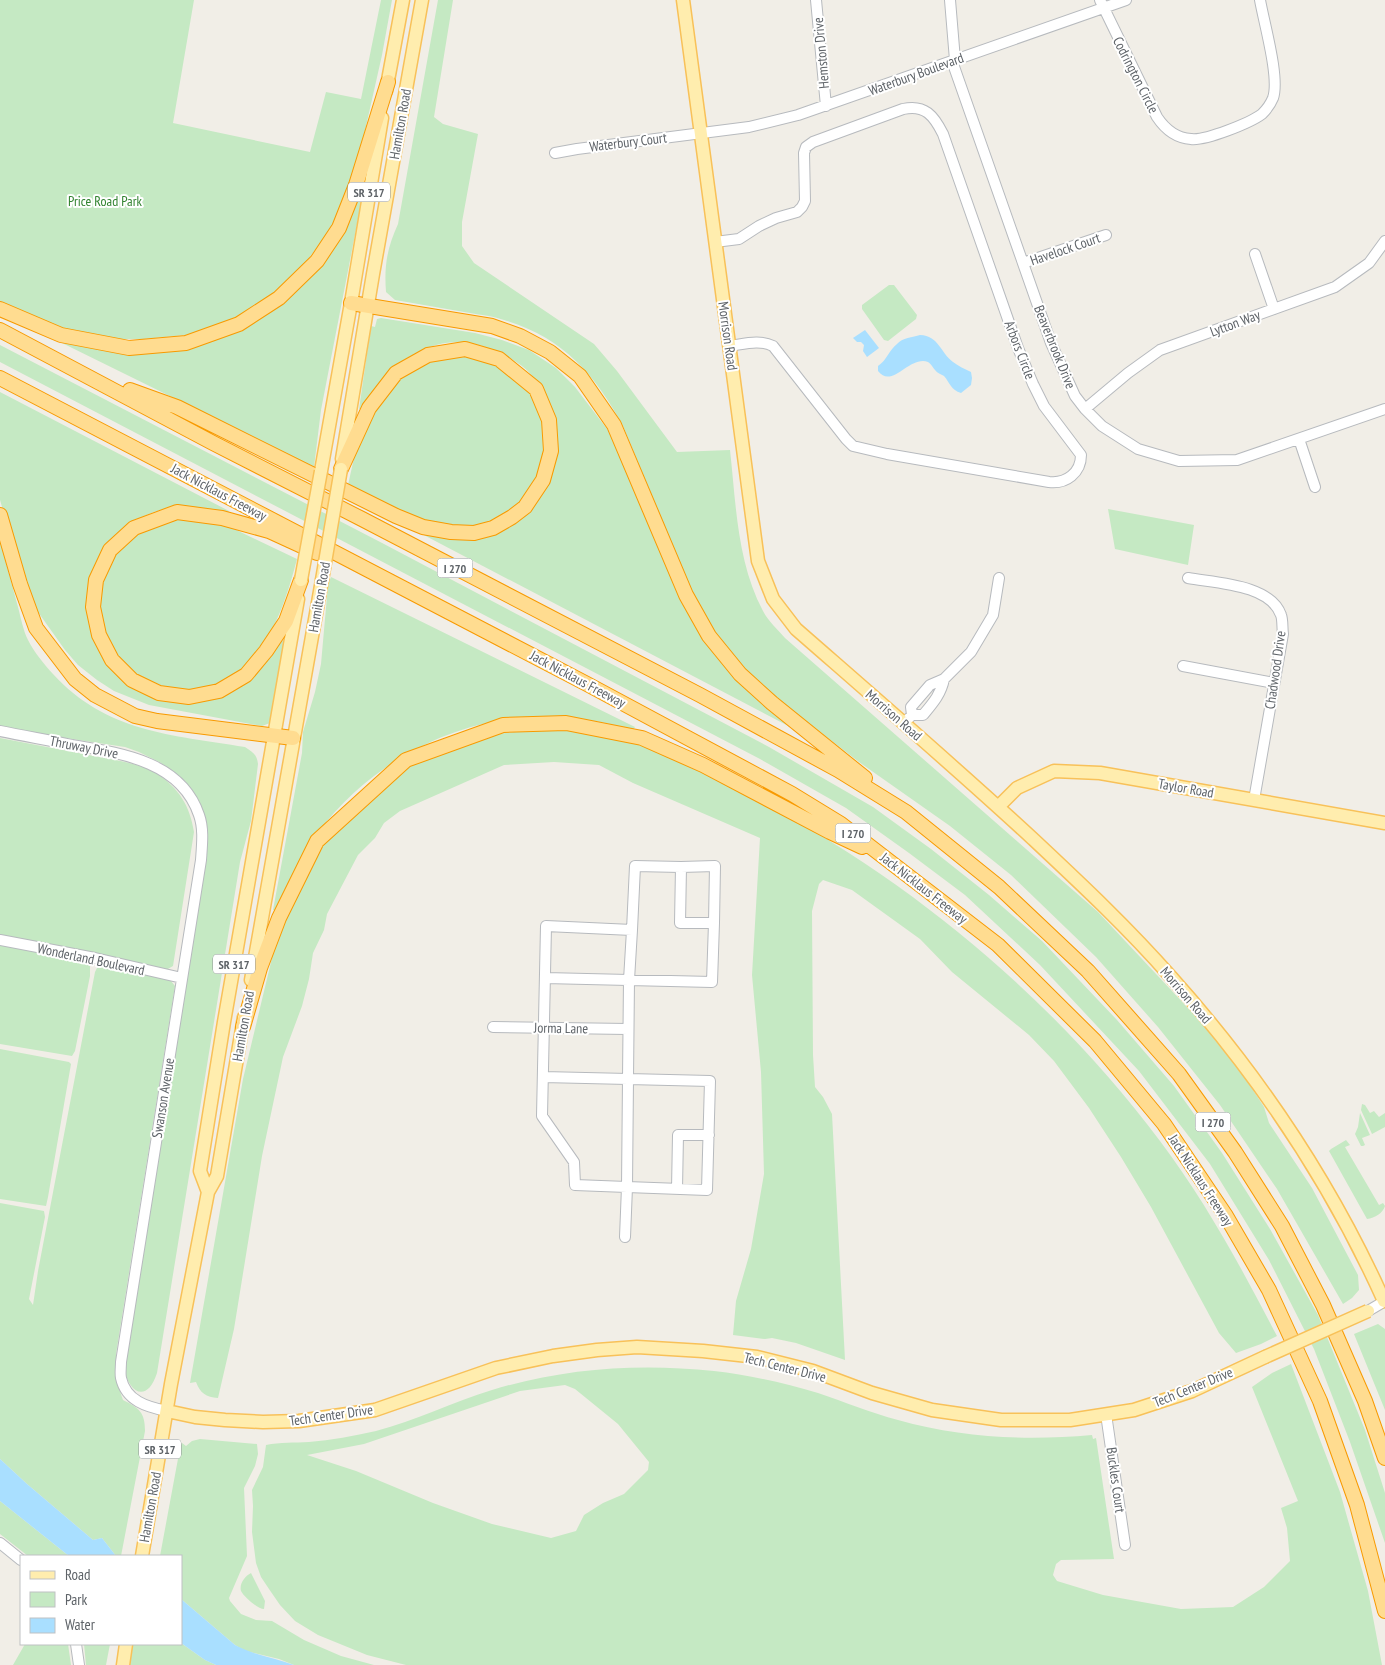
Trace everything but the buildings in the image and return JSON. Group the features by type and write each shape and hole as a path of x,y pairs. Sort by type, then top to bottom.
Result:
{"highway":[{"path":"0,309 61,335 129,348 186,343 240,324 279,298 317,261 339,228 356,185 388,82"},
{"path":"351,303 492,326 520,336 550,352 580,376 614,426 686,595 709,636 740,674 772,703 906,812"},
{"name":"I 270","path":"0,330 213,443 362,518 700,695 838,770 906,812 999,887 1088,971 1178,1074 1235,1152 1282,1226 1323,1305 1365,1401 1385,1458"},
{"path":"84,374 177,407 396,516 423,527 451,532 474,533 493,528 525,507 543,480 551,451 549,420 536,389 499,359 465,349 428,355 396,373 369,408 341,469"},
{"name":"Jack Nicklaus Freeway","path":"0,378 511,644 792,794 841,824 998,945 1095,1041 1164,1124 1226,1216 1269,1290 1320,1401 1357,1505 1385,1611"},
{"path":"301,580 286,621 266,652 246,675 219,691 189,697 159,694 132,680 112,660 99,635 93,607 96,580 110,550 134,528 177,512 222,518 269,531 511,644"},
{"path":"0,515 20,584 36,628 75,679 95,694 135,716 157,721 293,738"},
{"path":"243,1026 260,968 279,918 317,842 406,760 503,725 566,723 642,738 703,765 830,832 885,858"}],"main road":[{"name":"Hamilton Road","path":"208,1192 200,1171 226,1012 403,0"},
{"name":"Hamilton Road","path":"142,1555 208,1192 218,1176 422,0"},
{"name":"Morrison Road","path":"683,0 758,561 773,599 796,628 908,719 1129,931 1171,977 1222,1037 1268,1099 1320,1180 1385,1302"},
{"name":"Taylor Road","path":"998,807 1017,788 1054,771 1100,773 1385,823"},
{"name":"Tech Center Drive","path":"167,1411 225,1420 299,1421 375,1410 504,1366 553,1356 637,1347 703,1351 757,1358 813,1371 872,1393 932,1410 1001,1420 1070,1420 1134,1410 1192,1391 1368,1311"},
{"path":"123,1665 126,1645"}],"street":[{"name":"Hemston Drive","path":"816,0 826,106"},
{"name":"Beaverbrook Drive","path":"950,0 953,60 1051,344 1075,396 1102,426 1138,449 1178,461 1236,460 1385,409"},
{"name":"Waterbury Boulevard","path":"701,132 749,127 798,115 953,60 1101,4 1126,0"},
{"name":"Codrington Circle","path":"1101,4 1164,128 1175,135 1192,139 1208,136 1251,121 1264,112 1273,99 1276,86 1260,0"},
{"name":"Arbors Circle","path":"715,242 739,239 759,226 776,218 797,212 802,207 805,201 804,153 806,147 813,142 903,109 918,108 924,110 931,115 944,134 1018,348 1033,384 1044,406 1082,455 1082,463 1078,470 1066,480 1058,483 887,454 853,446 773,346 757,342 730,346"},
{"name":"Waterbury Court","path":"555,153 701,132"},
{"name":"Havelock Court","path":"1023,263 1106,234"},
{"name":"Lytton Way","path":"1085,409 1128,372 1160,350 1335,287 1369,264 1385,241"},
{"path":"1255,254 1274,309"},
{"path":"1299,439 1316,487"},
{"path":"908,719 911,707 930,685 944,679 971,652 992,615 999,578"},
{"name":"Chadwood Drive","path":"1188,578 1252,589 1269,598 1281,614 1283,634 1254,800"},
{"path":"1183,666 1274,683"},
{"name":"Thruway Drive","path":"0,731 128,755 165,771"},
{"name":"Swanson Avenue","path":"165,771 183,786 193,800 200,816 202,832 201,860 121,1362 121,1378 130,1397 153,1408 167,1411"},
{"path":"545,978 628,980 712,982 715,866 635,866 628,980 625,1238"},
{"path":"681,867 680,923 714,923"},
{"path":"543,1077 710,1081 707,1190 575,1185 574,1162 542,1116 546,926 632,930"},
{"name":"Wonderland Boulevard","path":"0,940 95,958 182,978"},
{"name":"Jorma Lane","path":"493,1027 628,1029"},
{"path":"677,1189 678,1135 708,1135"},
{"name":"Tech Center Drive","path":"1368,1311 1385,1302"},
{"name":"Buckles Court","path":"1106,1414 1125,1545"},
{"path":"0,1543 20,1559"},
{"path":"76,1645 79,1665"}],"green space":[{"name":"Price Road Park","path":"0,0 194,0 173,123 310,152 326,92 361,99 381,0 392,0 362,144 344,201 328,233 306,262 282,287 251,310 213,328 186,335 144,339 109,339 56,327 0,302"},
{"path":"438,0 453,0 434,117 443,124 478,134 462,222 462,246 474,263 594,344 617,371 677,452 730,450 736,512 743,553 754,592 768,618 785,638 1098,912 1201,1022 1246,1079 1264,1107 1269,1123 1312,1188 1358,1275 1359,1290 1352,1298 1343,1304 1277,1189 1220,1105 1158,1027 1096,957 1011,875 950,826 859,762 789,708 742,667 714,633 695,600 623,426 601,390 575,360 560,347 525,327 491,317 395,300 386,292 385,274 387,257 398,224"},
{"path":"360,188 364,188 321,410 314,467 60,342 171,350 293,290"},
{"path":"889,285 894,285 917,315 916,319 888,341 884,340 862,309 862,305"},
{"path":"381,318 475,333 502,340 529,350 556,368 575,387 614,438 695,621 795,725 794,729 420,533 421,530 502,526 554,459 533,377 521,365 511,359 496,351 475,344 454,342 436,345 418,352 402,362 387,376 362,409 359,409 371,326 375,327 377,319"},
{"path":"0,345 384,544 769,747 873,807 931,849 989,895 1042,941 1117,1020 1174,1086 1222,1153 1270,1229 1318,1315 1365,1430 1385,1493 1385,1543 1350,1442 1314,1349 1269,1260 1210,1164 1139,1071 1040,965 965,895 846,808 760,759 0,362"},
{"path":"465,353 498,362 532,393 545,429 546,451 543,466 527,495 503,516 473,527 457,528 415,518 348,485 364,427 395,381 413,366"},
{"path":"0,392 229,511 227,515 201,508 177,507 153,512 129,525 108,546 89,612 130,683 207,699 280,640 284,641 270,723 262,726 149,705 114,691 97,680 78,665 65,650 38,612 18,561 0,500"},
{"path":"1108,509 1194,525 1188,565 1115,549"},
{"path":"182,516 228,526 297,559 289,587 273,628 266,641 248,664 226,681 200,689 187,690 160,685 133,673 122,662 108,641 98,614 99,596 105,574 123,542 136,532"},
{"path":"0,540 28,640 46,666 73,693 95,708 141,728 191,739 245,747 257,758 258,764 251,821 240,862 157,1373 153,1383 143,1392 138,1391 129,1383 124,1367 207,826 199,801 185,781 161,763 139,752 125,747 0,726"},
{"path":"331,577 635,727 633,730 609,724 561,717 505,720 474,726 444,736 415,750 388,766 363,785 340,807 312,840 275,910 273,910 302,753 303,732 321,664 328,585"},
{"path":"547,728 594,733 628,741 655,749 701,770 818,834 873,869 979,949 1028,993 1075,1040 1119,1089 1160,1141 1208,1212 1237,1261 1277,1336 1236,1353 1219,1333 1151,1207 1121,1157 1089,1108 1054,1061 1029,1035 952,972 920,939 852,890 823,880 819,884 812,911 813,1055 815,1087 832,1114 845,1360 796,1343 772,1338 765,1339 733,1335 736,1301 751,1249 764,1174 761,1072 752,975 760,838 633,783 599,765 554,762 504,765 400,811 384,823 375,838 358,855 327,914 324,930 313,953 302,1006 283,1057 262,1156 234,1329 218,1398 204,1394 196,1382 190,1383 243,1079 277,937 321,846 396,774 420,760 488,735"},
{"path":"0,738 134,764 156,773 177,791 190,814 194,832 173,966 166,970 0,937"},
{"path":"0,943 86,961 90,966 90,976 75,1051 72,1056 0,1044"},
{"path":"103,965 164,977 175,986 116,1354 117,1377 123,1400 140,1411 144,1419 145,1431 121,1555 115,1555 102,1538 93,1540 0,1459 0,1203 44,1211 45,1217 29,1299 33,1305 97,968"},
{"path":"0,1049 69,1062 71,1064 46,1206 0,1199"},
{"path":"1362,1104 1365,1105 1370,1113 1374,1111 1379,1117 1385,1113 1385,1127 1372,1134 1361,1110"},
{"path":"1360,1113 1370,1135 1362,1138 1365,1145 1363,1146 1361,1146 1355,1134"},
{"path":"1346,1140 1350,1145 1345,1147 1379,1205 1383,1203 1385,1206 1381,1213 1373,1218 1367,1219 1329,1151"},
{"path":"1378,1324 1385,1329 1385,1410 1354,1334"},
{"path":"1291,1364 1340,1492 1368,1591 1382,1665 406,1665 367,1655 318,1635 295,1621 280,1605 269,1589 261,1577 256,1563 252,1532 252,1490 263,1467 266,1445 326,1440 376,1431 492,1390 574,1372 630,1368 686,1369 714,1371 779,1383 818,1393 888,1417 946,1431 1019,1438 1092,1435 1093,1439 1096,1438 1114,1559 1061,1560 1056,1564 1053,1575 1057,1581 1103,1595 1181,1609 1233,1607 1264,1587 1290,1561 1287,1528 1281,1508 1298,1501 1252,1387 1272,1373","holes":["565,1385 575,1389 618,1424 649,1462 648,1470 624,1494 603,1503 584,1515 576,1531 551,1538 492,1524 433,1503 356,1471 307,1455 364,1444 520,1391"]},
{"path":"200,1439 257,1444 258,1454 255,1466 244,1488 247,1556 229,1598 230,1601 241,1614 256,1620 272,1621 304,1640 341,1656 374,1665 294,1665 279,1659 245,1651 235,1645 182,1600 182,1555 160,1555 180,1448 182,1443 186,1446 192,1441"},
{"path":"0,1501 68,1555 27,1555 0,1534"},
{"path":"251,1573 265,1601 264,1609 251,1602 241,1591 243,1580"},
{"path":"182,1644 205,1660 216,1665 123,1665 126,1645"},
{"path":"24,1645 68,1645 71,1665 13,1665"},
{"path":"84,1645 110,1645 106,1665 86,1665"}],"water":[{"path":"865,330 879,348 867,357 863,351 864,345 853,338"},
{"path":"920,335 931,338 953,362 971,372 971,385 961,393 958,392 944,376 925,361 917,362 888,377 878,371 878,366 899,342"},
{"path":"0,1459 93,1540 102,1538 115,1555 68,1555 0,1501"},
{"path":"182,1600 235,1645 294,1665 216,1665 205,1660 182,1644"}]}
